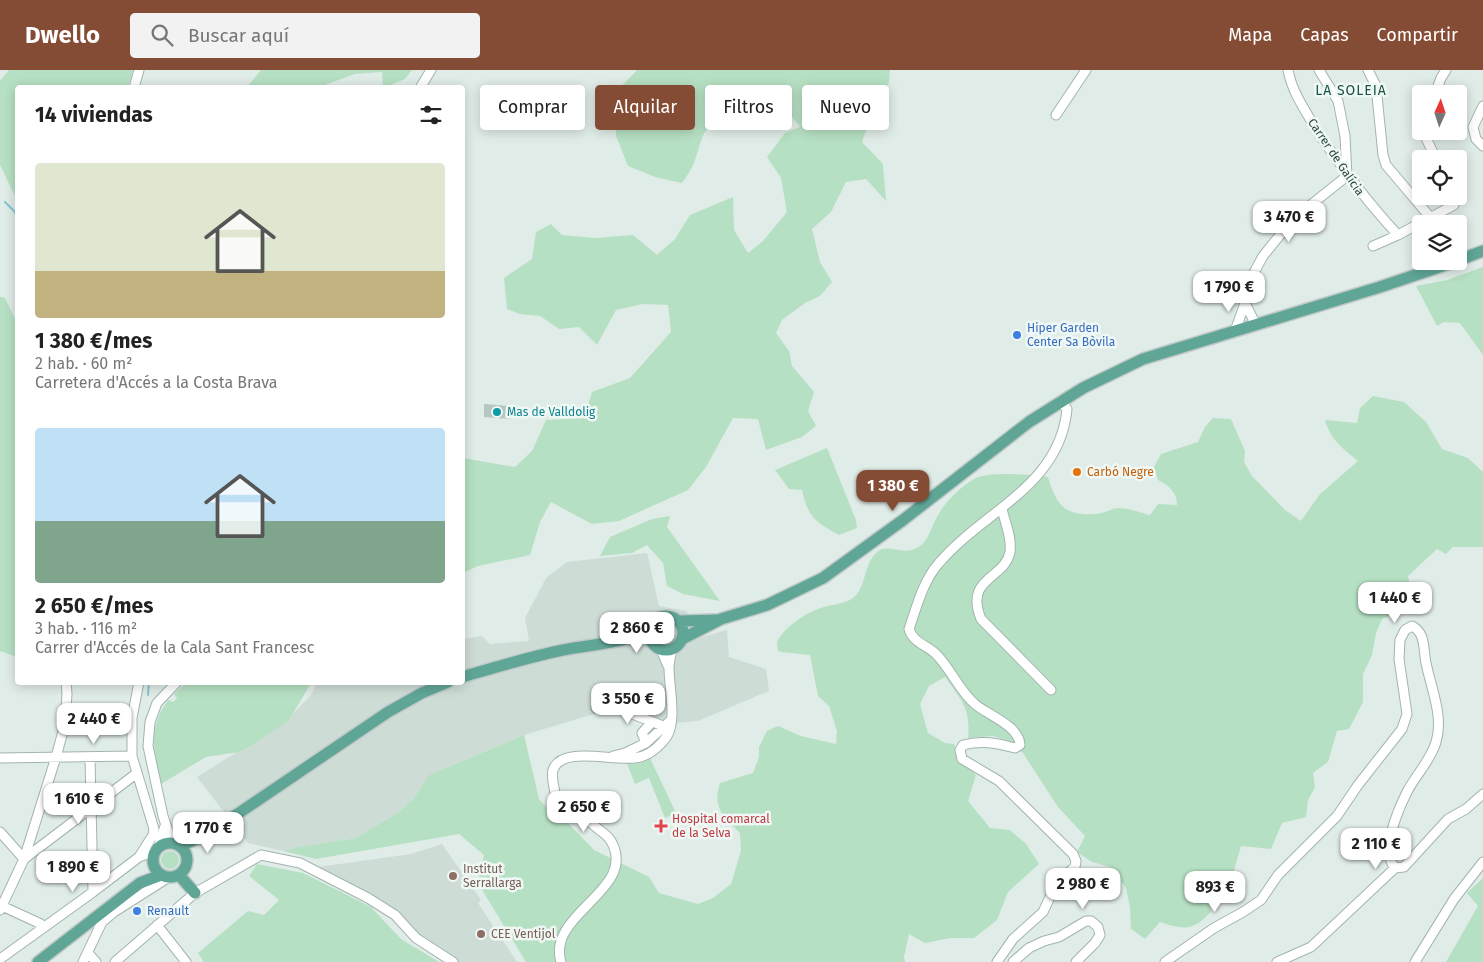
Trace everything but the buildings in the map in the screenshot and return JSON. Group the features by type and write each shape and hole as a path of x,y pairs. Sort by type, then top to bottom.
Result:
{"main road":[{"path":"1467,257 1483,251"},
{"path":"682,639 722,619 767,605 823,578 869,546 1060,400 1143,359 1429,270"},
{"path":"465,676 564,650 624,640 649,630 654,620 662,616 671,616 679,622 683,629 682,639 679,644 661,647 624,640"},
{"path":"679,622 722,619"},
{"path":"649,630 661,647"},
{"path":"38,962 140,883 170,876 186,868 188,858 208,834 388,712 441,685"},
{"path":"140,883 155,852 164,844 176,844 208,834"},
{"path":"176,844 185,851 188,858"},
{"path":"155,852 155,868 195,893"}],"street":[{"path":"135,85 139,70"},
{"path":"422,85 431,70"},
{"path":"1056,115 1086,70"},
{"name":"Carrer de Galícia","path":"1288,70 1300,102 1347,176 1366,201 1398,235"},
{"path":"1235,331 1245,303 1250,280 1263,256 1293,219 1347,176 1345,136 1338,101 1319,70"},
{"path":"1368,70 1376,86 1383,155 1386,165 1428,215"},
{"path":"1439,85 1446,70"},
{"path":"1483,106 1473,127 1476,138 1483,146"},
{"path":"1434,215 1454,205"},
{"path":"1373,246 1412,227"},
{"path":"1245,303 1256,324"},
{"path":"997,962 1013,938 1043,912 1057,882 1075,867 1076,861 1073,854 999,781 962,759 960,750 963,745 974,742 995,742 1015,748 1020,745 1020,740 1011,728 975,704 936,653 918,642 910,634 909,629 928,577 939,563 962,539 1002,509 1037,477 1056,449 1065,426 1067,409 1060,400"},
{"path":"1002,509 1010,540 1010,554 1004,563 984,583 976,596 977,608 981,619 1051,690"},
{"path":"1165,962 1214,928 1261,900 1278,875 1337,816 1358,785 1402,729 1407,714 1399,659 1400,640 1405,630 1412,626 1419,630 1423,638 1427,670 1438,713 1438,728 1436,744 1406,793 1394,823 1389,840 1389,855 1391,863 1395,868"},
{"path":"561,962 558,952 565,930 616,872 617,857 611,839 555,793 553,771 564,758 579,756 627,759 643,756 657,747 667,736 671,726 668,666 661,647"},
{"path":"41,924 4,909 24,859 56,757 65,724 68,694 66,685"},
{"path":"138,685 132,718 132,756 154,829 139,857"},
{"path":"165,685 166,695"},
{"path":"174,685 157,703 150,722 148,746 165,826 176,844"},
{"path":"596,708 617,708 663,726 667,736"},
{"path":"609,757 625,753 646,742 671,720"},
{"path":"646,742 642,733 652,722"},
{"path":"0,758 132,756"},
{"path":"90,757 93,892"},
{"path":"24,859 138,773"},
{"path":"142,789 163,816"},
{"path":"1277,962 1311,947 1395,868 1404,867 1448,819 1466,809 1483,794"},
{"path":"0,959 139,857 155,852 165,826"},
{"path":"0,832 24,859"},
{"path":"115,962 195,893 261,855 300,863 368,898 395,915 416,938 453,962"},
{"path":"1415,962 1454,899 1483,862"},
{"path":"83,962 102,922 114,912 170,876"},
{"path":"1013,962 1029,948 1059,937 1086,921 1091,921 1098,927 1100,935 1095,943 1076,962"},
{"path":"157,926 186,962"},
{"path":"88,953 96,962"}],"shaded area":[{"path":"647,553 659,606 687,611 694,639 727,630 729,657 766,669 769,691 698,721 676,723 634,719 604,711 524,735 429,775 414,798 399,812 356,838 283,851 248,843 197,777 286,721 311,695 316,685 465,685 465,639 482,636 490,644 529,641 525,618 546,578 567,562"},
{"path":"442,844 481,900 478,903 517,962 457,962 417,937 396,910 318,867 411,854"}],"green space":[{"path":"9,70 133,70 129,85 15,85 15,195 0,165 0,81"},
{"path":"261,70 412,70 405,79 390,85 383,85 382,72 355,74 325,85 249,85"},
{"path":"637,70 890,70 887,85 802,85 802,130 866,130 862,142 883,164 886,201 866,179 846,182 831,212 812,229 820,262 832,282 820,296 805,303 782,320 776,333 789,351 792,366 814,392 808,411 816,426 802,437 766,450 758,419 733,418 706,467 688,490 619,521 592,524 551,502 540,522 530,555 478,566 465,572 465,458 515,467 532,451 546,420 584,418 592,392 630,378 671,332 668,305 643,304 616,310 597,345 579,327 559,329 540,316 520,314 507,309 504,278 532,259 536,232 551,224 562,235 595,238 633,235 657,255 675,239 690,215 733,197 734,230 748,253 763,241 787,212 781,178 767,157 785,133 800,127 792,117 792,85 705,85 705,130 707,130 700,143 694,163 682,183 655,177 628,166 616,136 616,130 695,130 695,85 623,85"},
{"path":"1483,267 1483,355 1460,323 1444,322 1437,326 1416,286 1447,280"},
{"path":"0,297 5,298 15,319 15,656 0,651"},
{"path":"1373,396 1404,402 1426,422 1442,449 1468,458 1483,472 1483,547 1453,547 1446,554 1437,549 1408,576 1412,598 1397,613 1382,619 1376,633 1372,655 1363,674 1363,702 1349,729 1337,731 1328,762 1313,773 1315,787 1308,800 1306,817 1282,823 1271,849 1241,846 1231,881 1209,901 1211,912 1193,926 1182,927 1160,922 1145,939 1131,929 1130,907 1126,888 1110,867 1092,862 1077,852 1085,836 1058,807 1023,753 1009,741 993,736 968,738 968,719 964,705 945,677 929,686 920,704 928,733 945,743 954,744 957,755 976,775 968,801 990,828 1010,830 1026,844 1039,864 1008,892 997,920 974,938 951,938 925,943 909,934 904,957 905,962 526,962 478,883 484,855 459,834 316,859 283,851 356,838 399,812 414,798 429,775 524,735 539,799 550,811 570,825 594,850 649,877 659,893 698,904 713,898 731,884 741,851 740,833 724,816 718,805 717,799 720,783 753,773 759,757 759,747 767,731 778,726 801,736 836,744 837,731 829,706 818,696 810,655 778,651 777,642 785,630 804,616 817,609 843,603 853,598 861,588 869,563 881,549 908,551 920,546 928,537 944,506 965,485 976,478 992,475 1012,474 1048,477 1059,502 1069,511 1097,514 1119,508 1150,515 1158,504 1177,505 1176,496 1172,490 1158,480 1154,467 1161,454 1198,442 1205,427 1213,418 1231,419 1245,451 1244,462 1252,476 1285,510 1301,521 1320,494 1358,461 1342,448 1330,433 1325,420 1357,423 1360,408"},
{"path":"827,448 856,520 857,528 839,535 814,518 807,507 802,490 789,489 775,470"},
{"path":"670,516 667,527 720,601 683,594 667,586 663,563 647,545 632,553 600,556 610,537 652,519"},
{"path":"184,685 310,685 289,720 254,744 239,752 206,757 161,784 156,761 155,731 161,711 168,700 173,702 177,698 174,694"},
{"path":"649,756 676,813 665,818 649,778 635,784 626,761"},
{"path":"166,851 174,851 179,856 177,867 166,869 161,864 161,856"},
{"path":"257,864 303,873 371,907 401,939 439,962 204,962 198,953 248,911 264,915 279,900 249,876"},
{"path":"1483,878 1483,962 1446,962 1478,906 1467,893"}],"waterway":[{"path":"5,202 15,213"},
{"path":"148,695 149,685"}],"place":[{"name":"Hiper Garden Center Sa Bòvila","path":"1017,335"},
{"name":"Mas de Valldolig","path":"497,412"},
{"name":"Carbó Negre","path":"1077,472"},
{"name":"Hospital comarcal de la Selva","path":"661,826"},
{"name":"Institut Serrallarga","path":"453,876"},
{"name":"Renault","path":"137,911"},
{"name":"CEE Ventijol","path":"481,934"}],"district":[{"name":"LA SOLEIA","path":"1351,90"}]}
